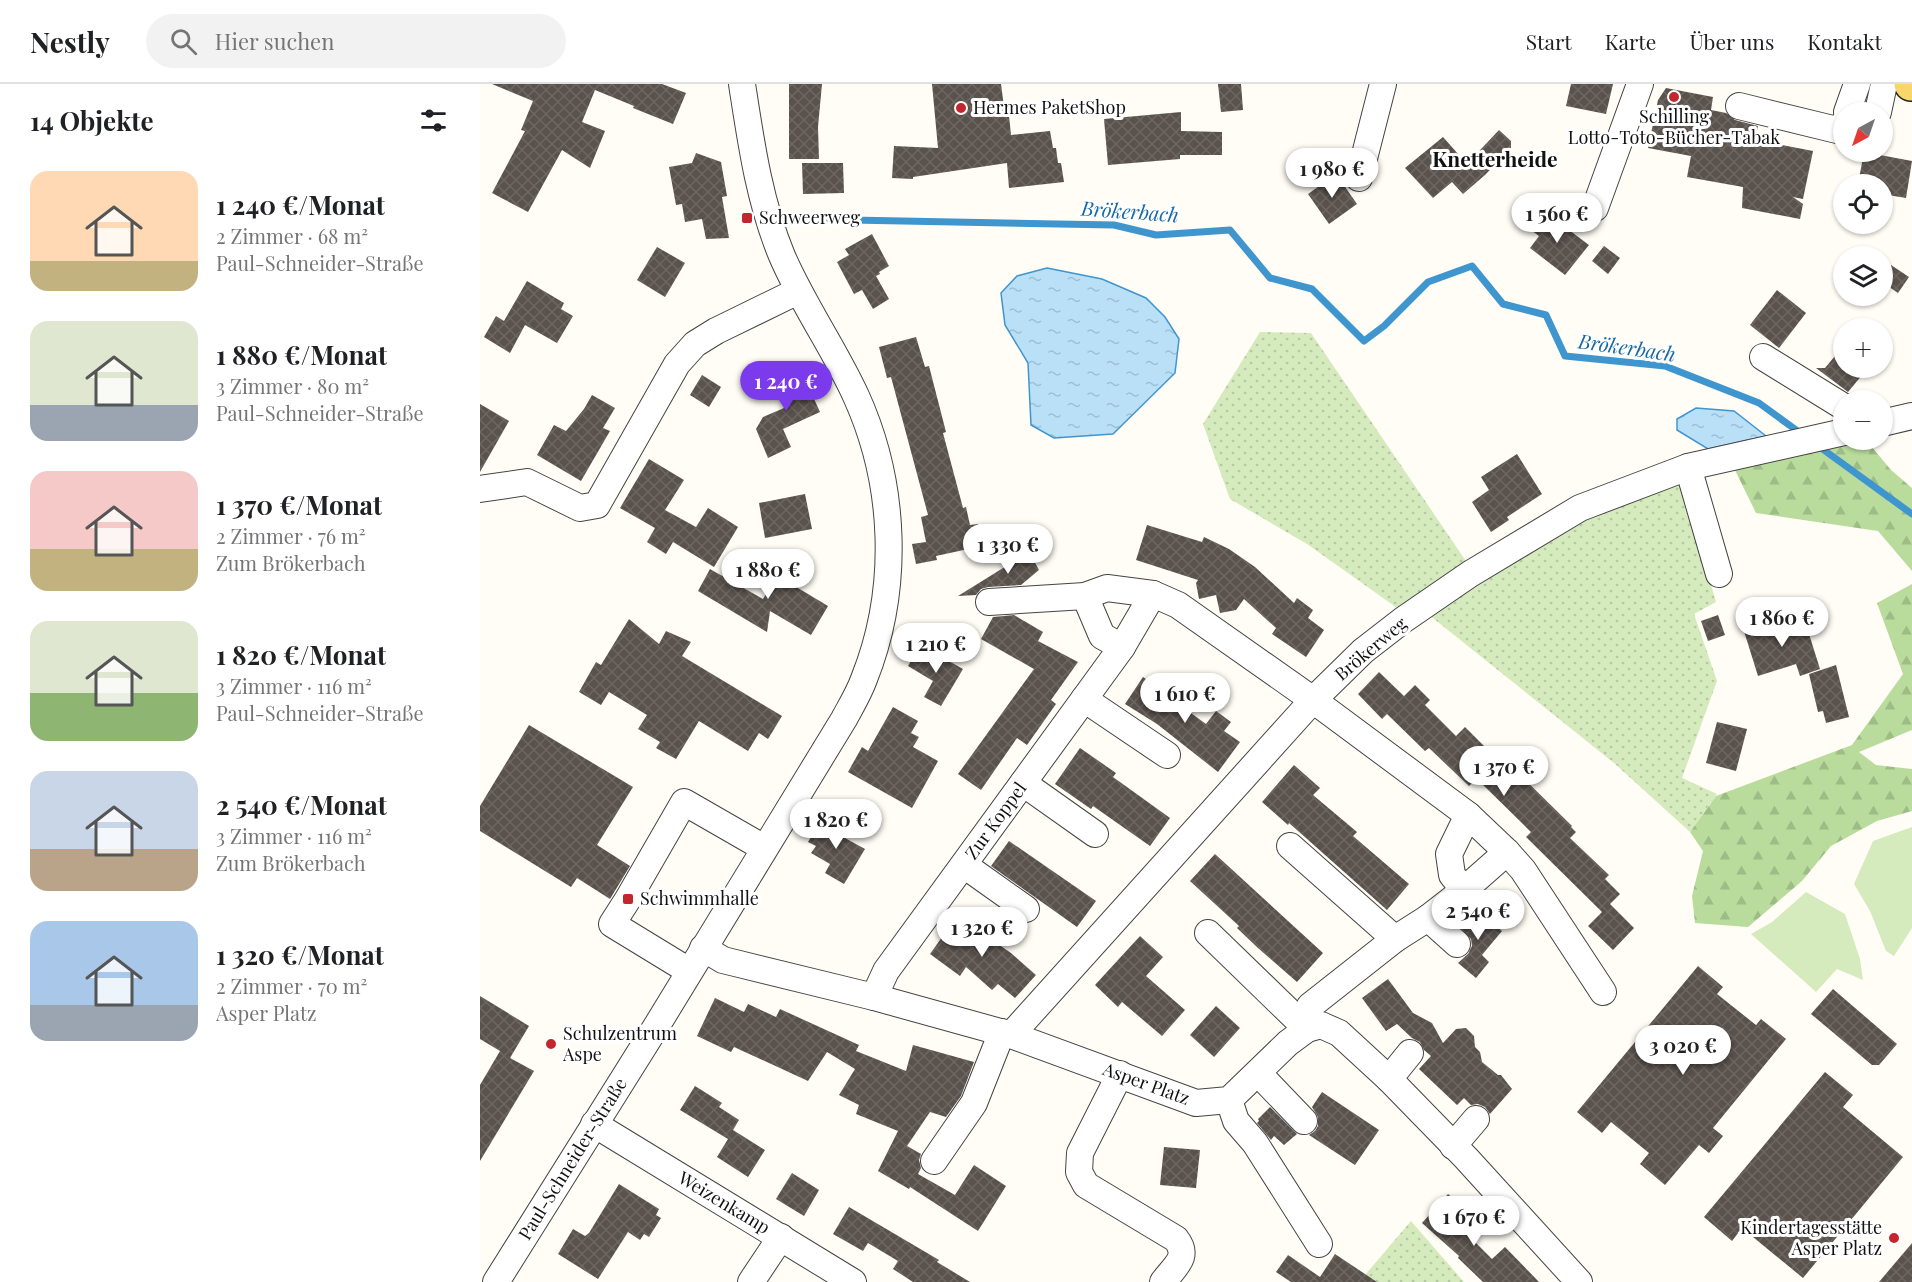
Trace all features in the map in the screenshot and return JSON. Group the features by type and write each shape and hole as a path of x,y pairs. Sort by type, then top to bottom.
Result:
{"street":[{"name":"Paul-Schneider-Straße","path":"496,1282 594,1125 666,1028 689,971 844,719 864,680 877,640 889,566 889,526 883,482 873,438 856,395 798,291 782,255 755,168 742,84"},
{"path":"1359,178 1383,84"},
{"path":"1595,208 1640,84"},
{"path":"1851,102 1857,84"},
{"path":"1880,102 1884,84"},
{"path":"1739,106 1833,128"},
{"path":"480,489 527,482 580,508 597,505 677,364 695,344 716,331 798,291"},
{"path":"1763,357 1833,400"},
{"path":"1893,420 1912,416"},
{"name":"Brökerweg","path":"1007,1034 1314,700 1363,651 1470,574 1580,508 1688,467 1833,435"},
{"path":"1688,467 1719,574"},
{"path":"988,602 1085,596 1107,588 1153,594 1178,606 1314,700 1468,815 1508,852 1523,870 1603,992"},
{"name":"Zur Koppel","path":"874,998 886,971 1122,647 1153,594"},
{"path":"1085,596 1102,636 1122,647"},
{"path":"1084,699 1167,755"},
{"path":"1023,783 1095,834"},
{"path":"689,971 612,924 684,802 764,848"},
{"path":"1464,890 1452,875 1449,854 1468,815"},
{"path":"1290,846 1395,939"},
{"path":"1307,1029 1310,1006 1395,939 1428,918 1464,890 1508,852"},
{"path":"964,865 1026,909"},
{"path":"1428,918 1457,944"},
{"path":"1208,933 1307,1029"},
{"name":"Asper Platz","path":"703,948 723,960 1007,1034 1196,1103 1229,1100"},
{"path":"1319,1244 1255,1143 1236,1121 1229,1100 1288,1043 1307,1029 1321,1025 1339,1033 1389,1079 1579,1282"},
{"path":"934,1161 974,1103 1007,1034"},
{"path":"1389,1079 1410,1053"},
{"path":"1258,1072 1304,1121"},
{"path":"1120,1074 1080,1152 1079,1172 1086,1185 1176,1239 1182,1246 1183,1256 1163,1282"},
{"path":"1453,1146 1476,1119"},
{"name":"Weizenkamp","path":"594,1125 854,1282"},
{"path":"751,1282 781,1237"}],"green space":[{"path":"1260,332 1311,333 1470,567 1400,610 1307,544 1230,499 1203,424"},
{"path":"1833,443 1833,450 1874,450 1891,470 1912,488 1912,571 1878,531 1756,513 1732,464"},
{"path":"1681,483 1716,602 1694,614 1717,681 1682,778 1717,794 1690,832 1614,763 1424,611 1581,514"},
{"path":"1912,584 1912,730 1859,752 1876,765 1912,769 1912,811 1877,821 1831,846 1802,881 1748,927 1695,923 1692,896 1703,851 1690,832 1716,796 1852,745 1903,674 1877,603"},
{"path":"1912,827 1912,928 1894,956 1886,951 1870,911 1854,884 1873,841"},
{"path":"1806,892 1845,914 1860,959 1863,980 1837,969 1816,992 1751,934 1772,922"},
{"path":"1411,1221 1464,1282 1359,1282"}],"water":[{"path":"1047,268 1102,279 1146,298 1165,317 1179,339 1175,373 1113,434 1054,438 1031,425 1028,363 1005,325 1001,293 1017,276"},
{"path":"1696,408 1734,411 1766,436 1708,449 1677,430 1677,419"}],"building":[{"path":"492,84 662,84 686,93 673,124 595,90 582,122 605,131 590,168 562,150 528,212 492,193 525,131 521,130 533,101"},
{"path":"789,84 822,84 818,127 819,159 789,159"},
{"path":"932,84 1001,84 1004,107 1008,106 1011,135 1050,131 1058,163 1061,163 1064,182 1009,188 1007,163 913,177 913,179 892,178 894,146 938,148"},
{"path":"1218,84 1241,84 1243,110 1221,112"},
{"path":"1571,84 1613,84 1606,114 1566,106"},
{"path":"1666,88 1713,97 1711,110 1726,113 1735,120 1758,126 1755,140 1813,151 1803,199 1793,197 1803,204 1800,219 1742,208 1743,187 1687,177 1691,156 1648,148 1658,100"},
{"path":"1181,112 1181,131 1222,132 1222,155 1180,155 1180,159 1108,165 1104,119"},
{"path":"1499,130 1511,141 1511,148 1463,194 1452,182 1433,198 1405,168 1443,137 1467,164"},
{"path":"696,153 721,162 727,196 722,197 729,238 706,239 702,219 685,222 682,204 676,205 669,167 692,163"},
{"path":"1893,157 1912,161 1906,198 1893,196 1893,174 1860,174 1862,162 1893,162"},
{"path":"802,163 843,163 844,193 803,194"},
{"path":"1336,174 1357,204 1329,224 1308,194"},
{"path":"1545,212 1589,245 1565,275 1530,248 1539,236 1531,230"},
{"path":"872,234 889,266 876,276 889,299 873,309 862,290 854,294 837,262 849,255 845,249"},
{"path":"1604,246 1620,258 1608,274 1592,261"},
{"path":"657,247 685,263 665,297 637,280"},
{"path":"1893,266 1909,277 1898,293 1893,290"},
{"path":"527,281 564,303 561,309 573,316 557,343 525,325 510,353 484,337 496,316 504,321"},
{"path":"1777,290 1806,313 1779,348 1750,325"},
{"path":"916,337 925,367 929,366 946,432 943,433 963,508 966,507 970,525 978,524 982,546 936,556 937,560 916,564 912,544 926,542 921,517 928,515 891,377 887,378 879,347"},
{"path":"1833,358 1833,378 1860,378 1850,390 1845,390 1816,368 1825,368"},
{"path":"794,370 798,379 804,377 820,412 783,429 791,447 768,458 756,429 763,417 784,408 772,376"},
{"path":"702,375 721,387 709,407 690,395"},
{"path":"592,395 615,408 603,428 610,431 581,481 537,455 554,425 566,431"},
{"path":"480,404 509,421 480,472"},
{"path":"1517,454 1542,494 1507,517 1509,520 1491,532 1472,502 1489,490 1481,477"},
{"path":"649,459 684,480 665,510 696,527 708,508 738,527 714,567 673,542 666,554 647,542 655,528 620,508"},
{"path":"805,494 812,529 765,538 759,503"},
{"path":"1147,525 1202,542 1204,537 1229,549 1255,567 1294,603 1297,598 1313,610 1308,618 1324,630 1306,657 1272,634 1276,628 1244,599 1236,610 1220,613 1216,595 1199,599 1196,583 1198,580 1136,560"},
{"path":"1029,552 1039,570 1021,585 988,587 981,589 976,595 958,596"},
{"path":"786,559 803,568 793,585 828,606 811,635 770,611 767,632 698,591 710,569 763,599"},
{"path":"1014,615 1043,632 1038,641 1078,662 1051,700 1056,704 1027,745 1017,738 981,790 958,774 1034,669 981,639 993,617"},
{"path":"1718,615 1725,635 1708,641 1701,621"},
{"path":"1804,618 1820,669 1800,676 1796,664 1758,676 1743,628 1762,622 1764,630"},
{"path":"629,619 659,644 666,631 691,642 682,656 782,716 768,739 759,733 748,751 699,721 676,759 656,748 660,742 638,729 647,715 609,692 601,705 579,692 596,662 601,665"},
{"path":"920,645 963,669 941,706 924,697 933,681 908,666"},
{"path":"1836,665 1849,717 1826,723 1823,711 1818,712 1809,674"},
{"path":"1379,672 1404,696 1415,685 1430,700 1425,705 1456,736 1465,727 1511,773 1515,770 1572,826 1576,832 1570,838 1609,875 1605,879 1620,894 1610,904 1634,928 1613,950 1588,926 1602,912 1526,837 1531,832 1477,779 1469,786 1429,748 1425,751 1387,714 1382,719 1358,694"},
{"path":"1143,677 1206,724 1216,711 1231,722 1224,731 1240,742 1218,772 1157,724 1125,704"},
{"path":"893,707 918,721 911,733 919,737 913,747 938,761 912,808 848,772 862,747 868,751"},
{"path":"1717,722 1747,729 1736,771 1706,763"},
{"path":"529,725 633,787 597,845 630,866 610,899 577,878 571,887 480,831 480,806"},
{"path":"1080,748 1116,773 1113,777 1170,818 1150,846 1093,806 1091,809 1055,784"},
{"path":"1294,765 1320,788 1313,795 1357,832 1353,836 1409,884 1387,910 1262,802"},
{"path":"823,817 848,832 845,838 865,849 844,884 825,873 830,864 811,853 816,846 808,842"},
{"path":"1009,841 1096,901 1077,927 991,866"},
{"path":"1215,854 1323,953 1297,982 1258,948 1237,928 1239,926 1190,881"},
{"path":"1473,908 1502,931 1482,955 1489,962 1476,978 1458,963 1468,954 1472,946 1471,939 1458,925"},
{"path":"957,916 1011,953 1036,975 1015,998 998,984 992,990 966,967 960,976 930,954"},
{"path":"1140,936 1163,957 1146,976 1185,1010 1162,1036 1122,1002 1118,1007 1095,985"},
{"path":"1698,966 1723,987 1717,994 1756,1025 1761,1019 1786,1039 1713,1128 1723,1136 1709,1153 1699,1145 1665,1185 1640,1164 1649,1153 1611,1122 1602,1133 1577,1112"},
{"path":"1388,979 1413,1013 1432,1023 1443,1043 1456,1029 1466,1028 1474,1036 1475,1047 1480,1052 1482,1062 1501,1075 1512,1089 1490,1114 1485,1107 1478,1104 1471,1105 1464,1098 1457,1105 1419,1069 1431,1056 1420,1042 1397,1024 1386,1031 1362,998"},
{"path":"1833,989 1897,1044 1879,1065 1872,1065 1811,1014"},
{"path":"480,996 529,1026 510,1058 534,1071 480,1161 480,1085 500,1051 480,1039"},
{"path":"715,998 744,1012 748,1004 776,1017 780,1009 859,1045 856,1051 906,1071 913,1045 974,1062 961,1096 946,1117 930,1112 907,1146 921,1154 919,1160 921,1168 918,1174 955,1195 974,1165 1006,1186 978,1231 910,1187 909,1189 878,1171 898,1131 856,1114 859,1105 839,1095 855,1069 827,1052 808,1081 734,1047 731,1052 697,1036"},
{"path":"1216,1006 1240,1028 1214,1057 1190,1035"},
{"path":"1825,1072 1853,1095 1843,1107 1903,1157 1803,1278 1742,1228 1732,1241 1704,1217"},
{"path":"695,1086 722,1103 719,1107 739,1120 733,1130 765,1150 748,1177 717,1157 728,1139 680,1110"},
{"path":"1322,1092 1379,1130 1355,1165 1309,1135 1318,1126 1318,1117 1312,1107"},
{"path":"1270,1107 1297,1134 1284,1145 1274,1136 1271,1140 1257,1123"},
{"path":"1164,1147 1200,1150 1196,1188 1160,1185"},
{"path":"792,1173 819,1190 804,1216 776,1199"},
{"path":"619,1184 659,1209 656,1215 661,1218 649,1237 644,1234 640,1240 628,1232 598,1279 558,1254 573,1229 585,1236 589,1233"},
{"path":"1448,1194 1469,1212 1458,1225 1492,1259 1505,1247 1539,1282 1483,1282 1458,1258 1459,1256 1422,1223"},
{"path":"849,1207 939,1260 937,1262 970,1282 913,1282 893,1269 898,1261 868,1243 863,1251 833,1234"},
{"path":"1912,1243 1912,1282 1879,1282"},
{"path":"1335,1254 1377,1282 1291,1282 1276,1272 1288,1255 1320,1277"}],"waterway":[{"name":"Brökerbach","path":"799,219 1114,225 1156,235 1230,230 1270,278 1312,289 1364,341 1384,326 1428,282 1472,266 1503,304 1546,315 1565,356 1665,366 1759,403 1803,435"},
{"name":"Brökerbach","path":"1817,445 1912,514"}],"place":[{"name":"Schilling Lotto-Toto-Bücher-Tabak","path":"1674,97"},
{"name":"Hermes PaketShop","path":"961,108"},
{"name":"Schweerweg","path":"747,218"},
{"name":"Schwimmhalle","path":"628,899"},
{"name":"Schulzentrum Aspe","path":"551,1044"},
{"name":"Kindertagesstätte Asper Platz","path":"1894,1238"}],"district":[{"name":"Knetterheide","path":"1495,160"}]}
